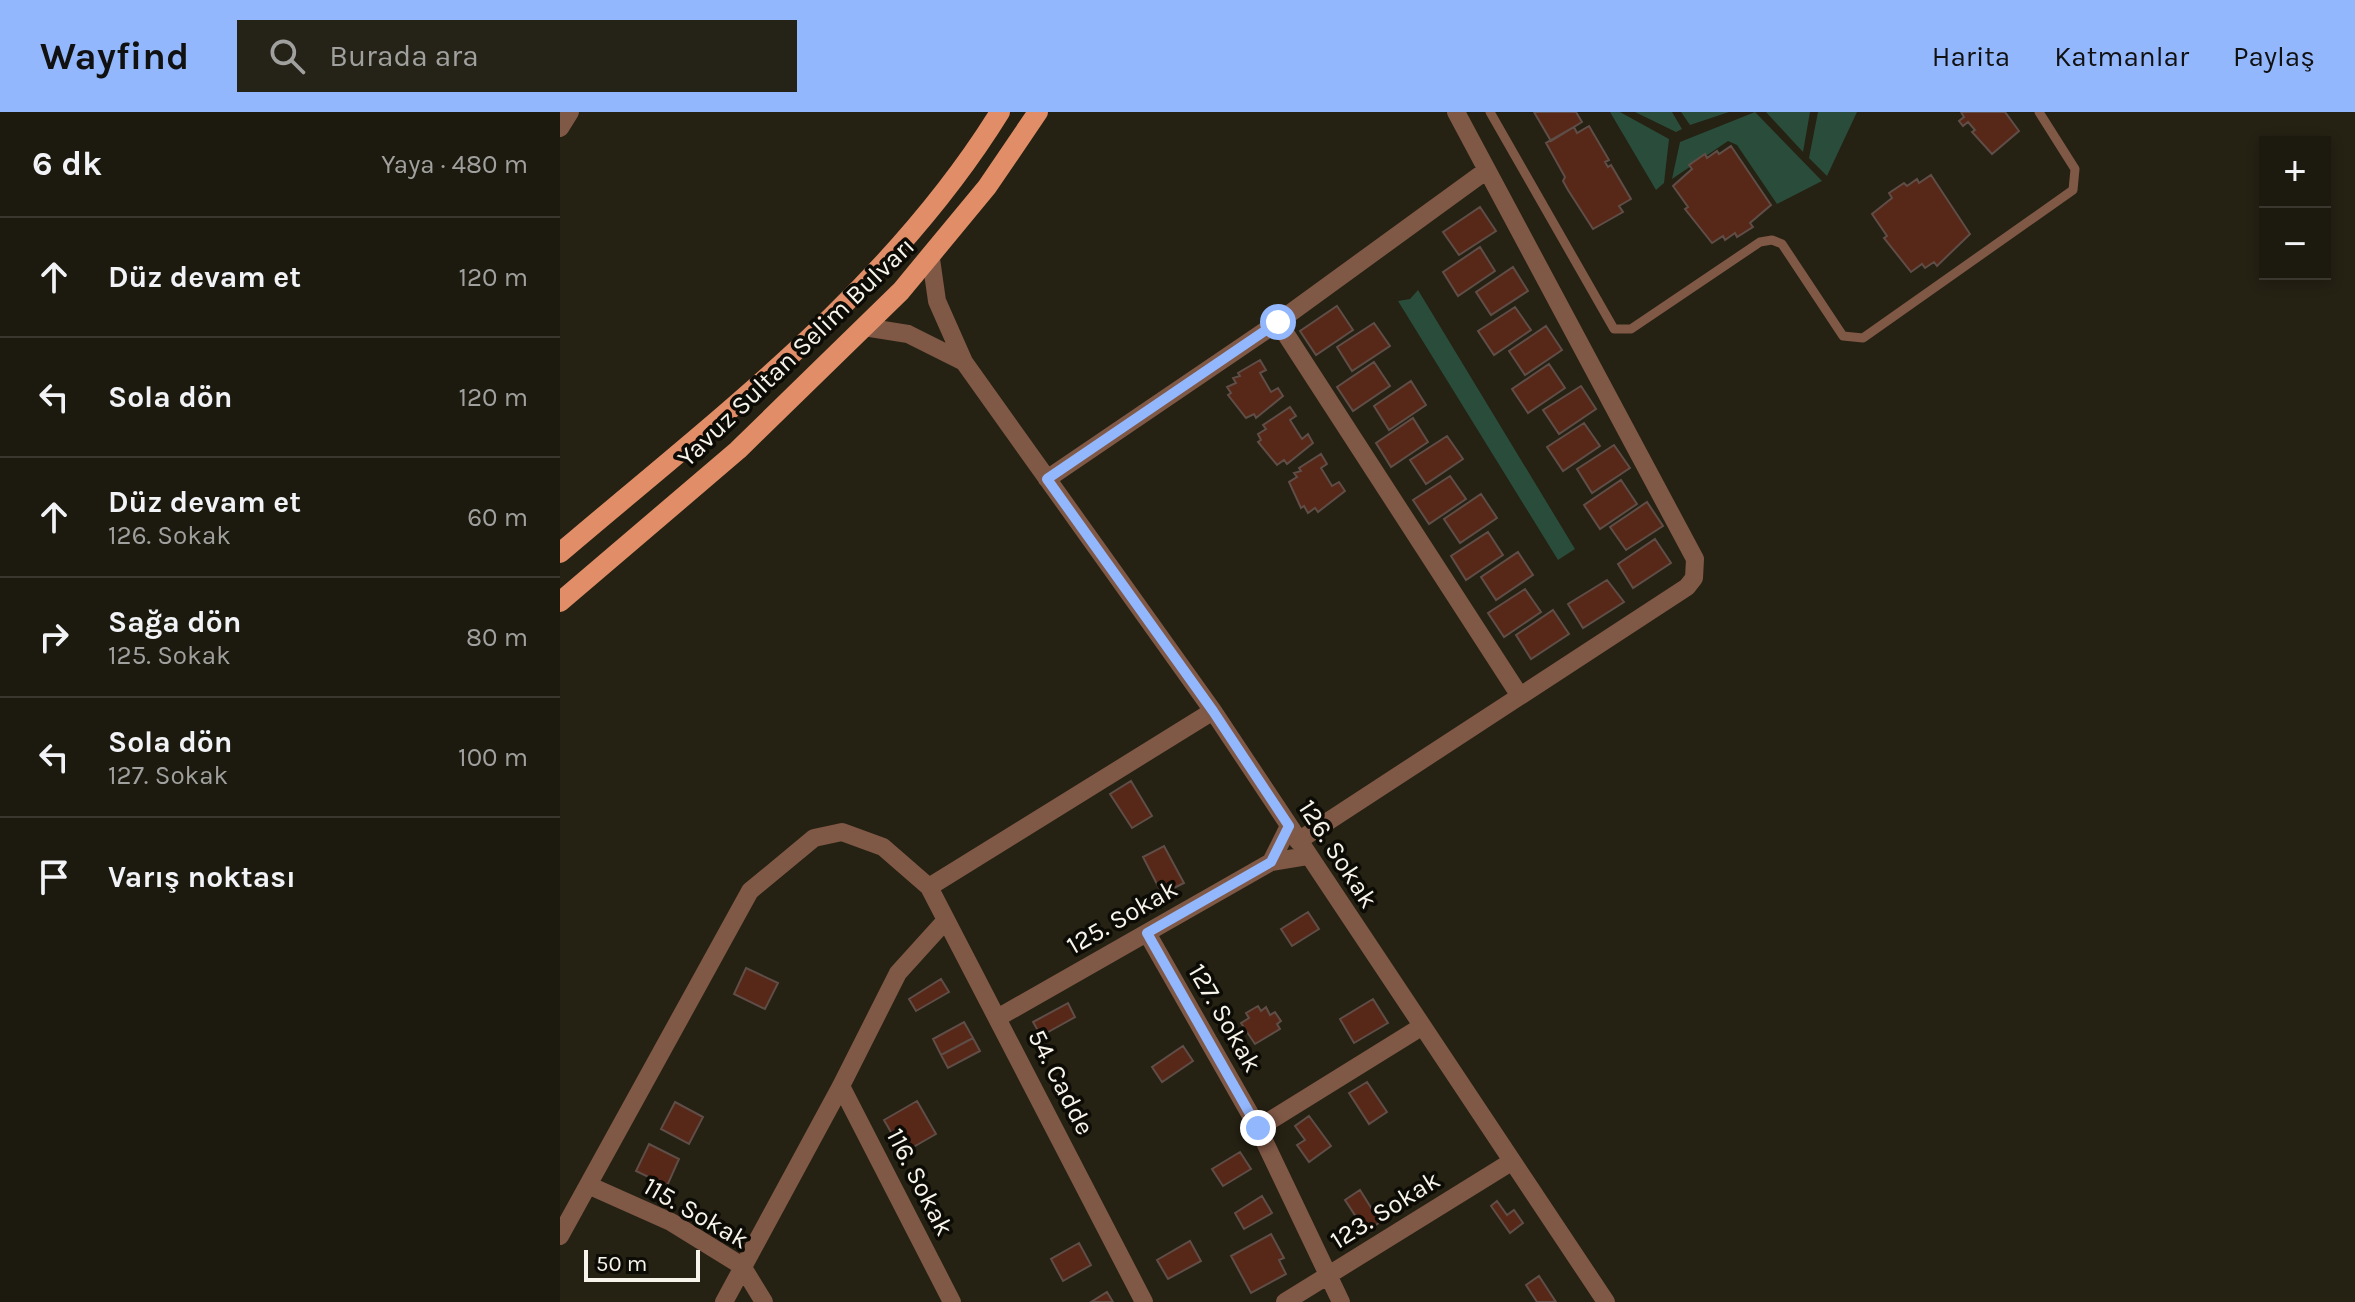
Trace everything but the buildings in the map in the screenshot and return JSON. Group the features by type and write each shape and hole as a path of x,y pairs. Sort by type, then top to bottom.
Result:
{"main road":[{"name":"Yavuz Sultan Selim Bulvarı","path":"560,553 789,358 865,283 935,202 1000,112"},
{"name":"Yavuz Sultan Selim Bulvarı","path":"560,602 738,450 931,259 987,187 1038,112"}],"street":[{"path":"560,128 570,112"},
{"path":"1271,862 1298,841 1687,587 1694,578 1695,559 1456,112"},
{"path":"1047,479 1278,322 1487,170"},
{"name":"126. Sokak","path":"931,259 937,301 964,362 1213,711 1602,1301"},
{"path":"1278,322 1520,696"},
{"path":"864,327 908,334 964,362"},
{"path":"560,1236 750,891 789,856 814,838 842,832 883,847 929,887 1213,711"},
{"name":"125. Sokak","path":"999,1017 1271,862 1298,841"},
{"name":"54. Cadde","path":"929,887 1144,1302"},
{"path":"724,1302 841,1086 898,973 946,920"},
{"name":"127. Sokak","path":"1147,933 1258,1128 1341,1302"},
{"path":"1258,1128 1421,1027"},
{"name":"116. Sokak","path":"841,1086 952,1302"},
{"name":"123. Sokak","path":"1285,1302 1511,1162"},
{"name":"115. Sokak","path":"588,1185 671,1222 742,1266 764,1302"}],"lane":[{"path":"1490,112 1614,329 1631,329 1760,242 1772,240 1782,244 1843,336 1853,339 1863,338 2073,190 2075,169 2039,112"}],"green space":[{"path":"1610,112 1620,112 1669,139 1664,183 1656,190"},
{"path":"1635,112 1672,112 1682,129 1676,132"},
{"path":"1681,112 1729,112 1690,125"},
{"path":"1755,112 1822,181 1777,204 1737,145 1728,141 1672,179 1680,142"},
{"path":"1766,112 1810,112 1803,152"},
{"path":"1818,112 1857,112 1827,176 1809,158"},
{"path":"1418,290 1575,549 1558,560 1398,301 1410,299"}],"route":[{"path":"1258,1128 1147,933 1271,862 1289,826 1213,711 1047,479 1278,322"}]}
